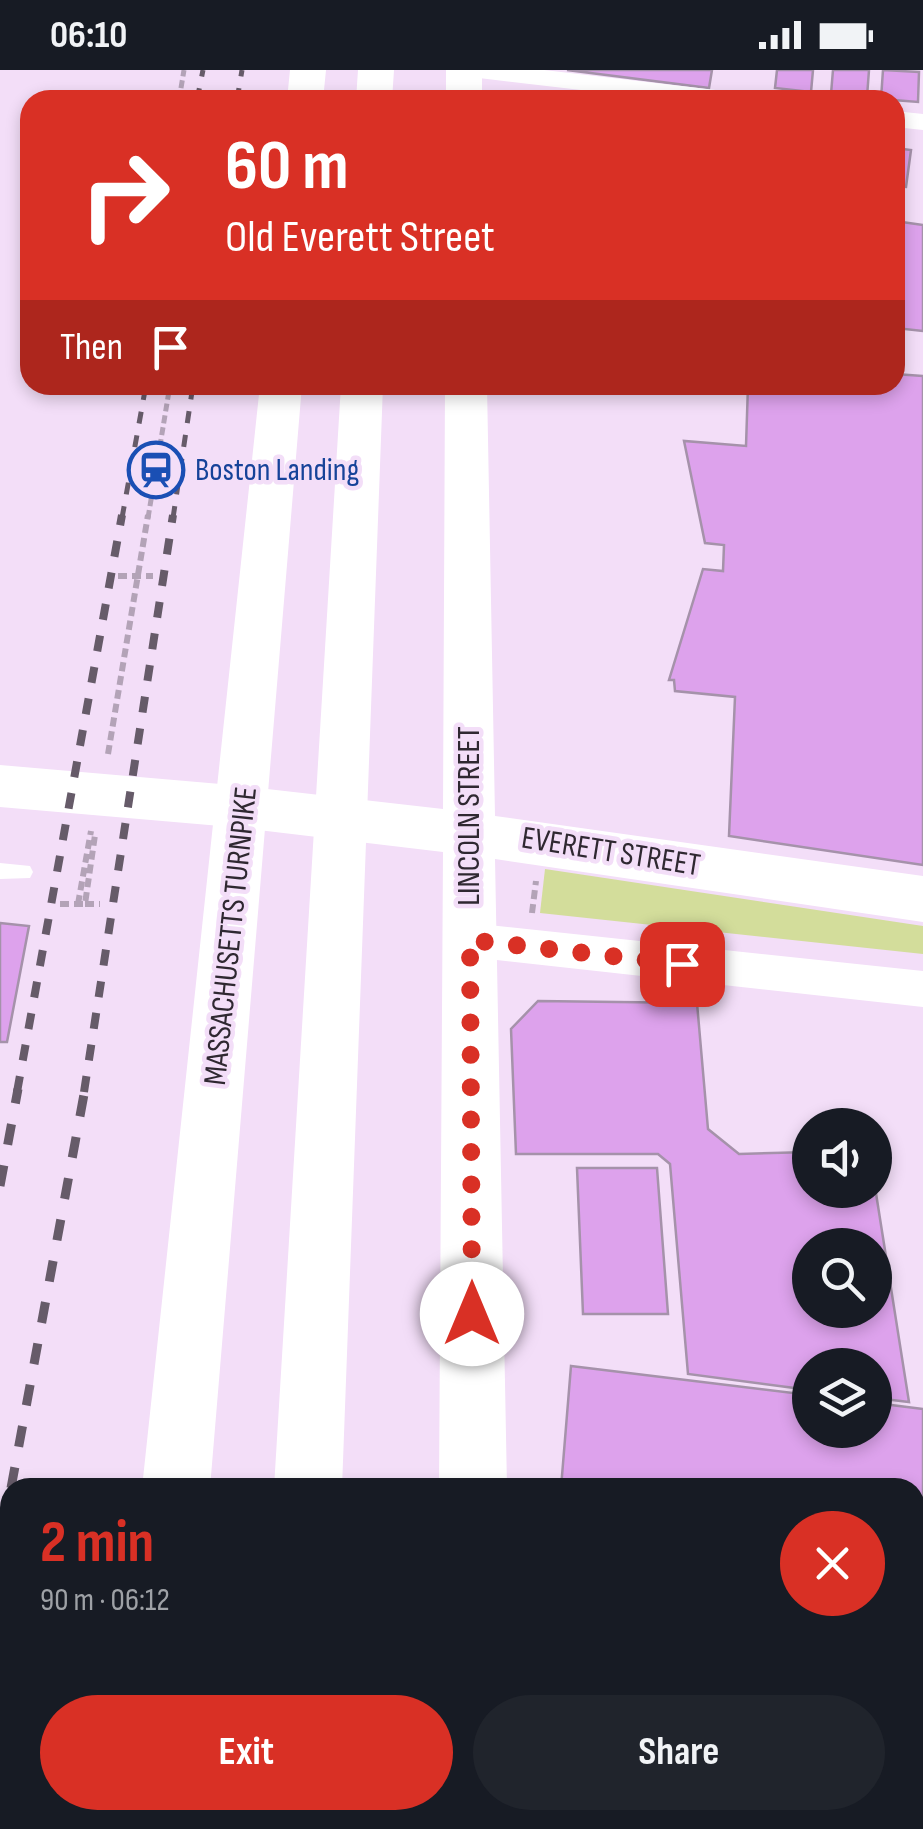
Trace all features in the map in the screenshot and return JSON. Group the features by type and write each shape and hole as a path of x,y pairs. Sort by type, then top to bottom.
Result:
{"main road":[{"name":"MASSACHUSETTS TURNPIKE","path":"177,1478 279,395"},
{"path":"308,1478 362,395"},
{"name":"LINCOLN STREET","path":"466,395 473,1478"},
{"name":"EVERETT STREET","path":"0,786 295,810 526,851 923,899"}],"street":[{"path":"479,70 649,90"},
{"path":"470,940 923,988"}],"lane":[{"path":"0,870 23,872"}],"path":[{"path":"106,753 168,395"},
{"path":"118,576 154,576"},
{"path":"81,904 94,817"},
{"path":"81,904 96,830"},
{"path":"526,851 532,920"},
{"path":"60,904 100,904"}],"green space":[{"path":"545,869 923,926 923,954 540,913"}],"building":[{"path":"567,70 712,70 709,88"},
{"path":"777,70 813,70 811,90 775,88"},
{"path":"833,70 869,70 868,90 831,90"},
{"path":"883,70 919,72 918,102 905,101 905,90 882,90"},
{"path":"905,149 911,150 905,187"},
{"path":"905,222 923,225 923,331 905,329"},
{"path":"905,375 923,376 923,865 729,836 735,697 675,691 674,680 669,680 703,569 723,571 724,545 705,543 684,441 746,446 748,395 905,395"},
{"path":"0,923 29,926 7,1042 0,1042"},
{"path":"538,1001 697,1003 708,1129 739,1154 792,1153 792,1208 878,1208 881,1228 792,1228 792,1328 892,1328 892,1294 909,1402 892,1400 892,1348 792,1348 792,1388 688,1374 670,1164 658,1154 516,1154 511,1029"},
{"path":"577,1168 657,1168 668,1314 583,1314"},
{"path":"571,1366 792,1393 792,1448 892,1448 892,1405 923,1409 923,1478 562,1478"}],"railway":[{"path":"199,90 203,70"},
{"path":"239,90 242,70"},
{"path":"122,518 144,395"},
{"path":"173,518 191,395"},
{"path":"17,1092 122,515"},
{"path":"84,1092 173,515"},
{"path":"0,1186 18,1089"},
{"path":"13,1478 85,1089"}],"place":[{"name":"Boston Landing","path":"156,470"}],"route":[{"path":"472,1314 470,940 682,964"}]}
